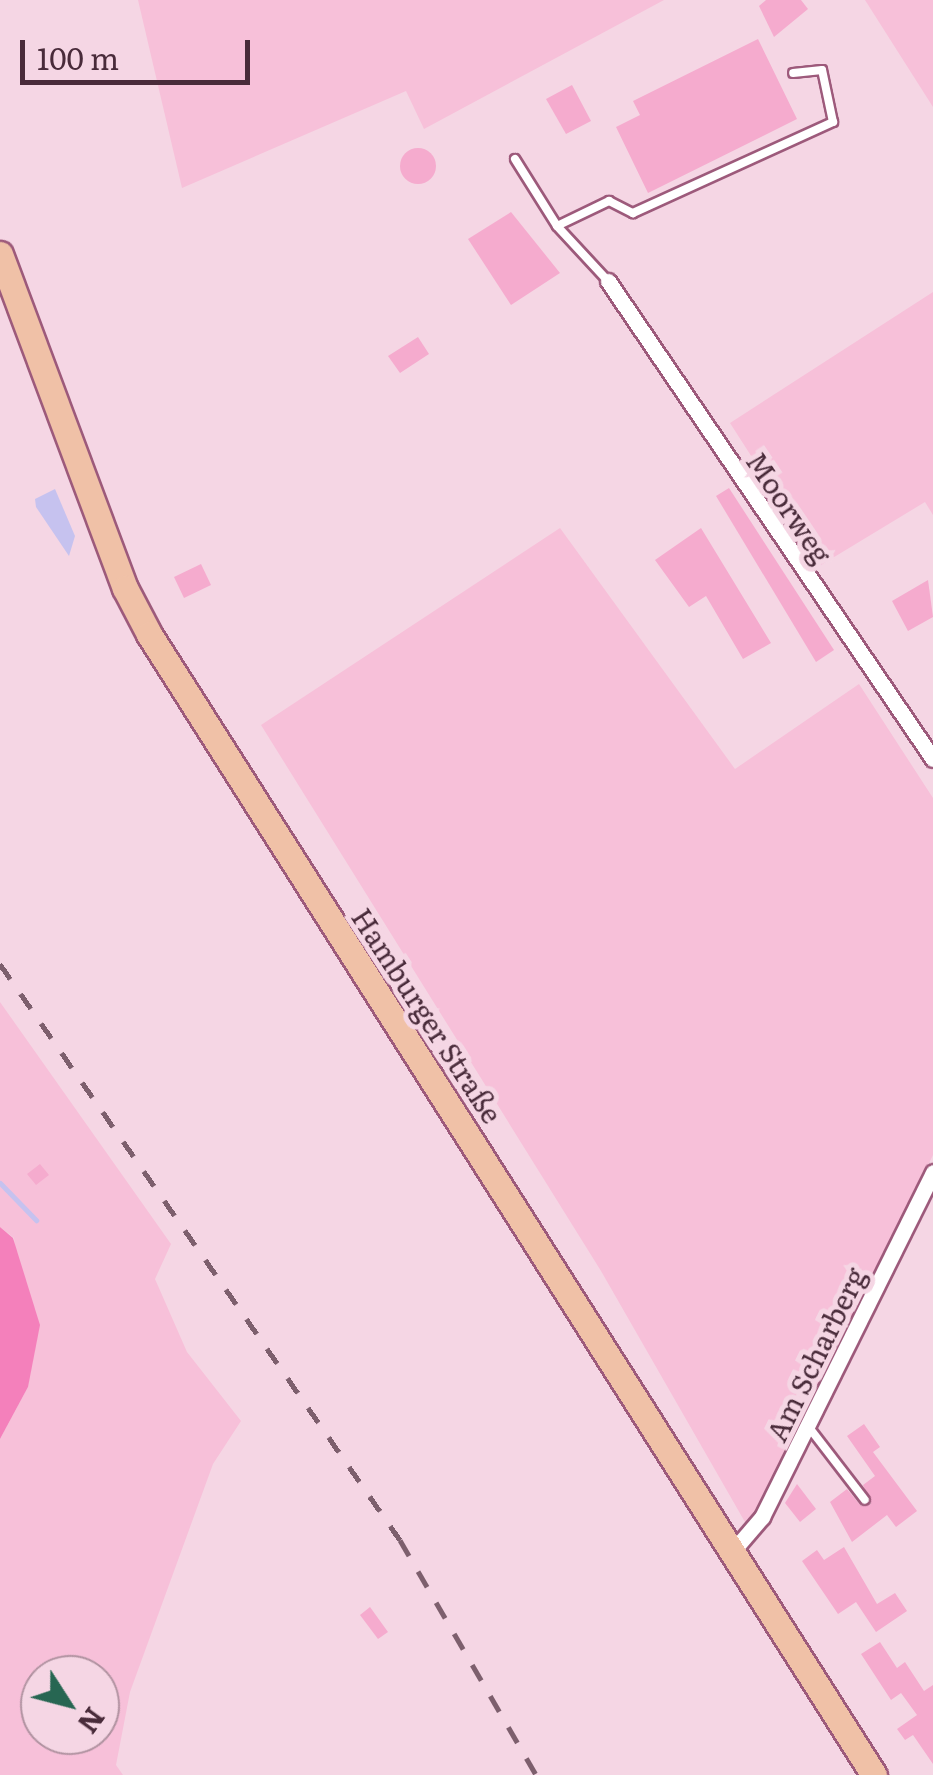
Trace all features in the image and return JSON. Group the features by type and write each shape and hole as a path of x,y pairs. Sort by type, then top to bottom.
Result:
{"main road":[{"name":"Hamburger Straße","path":"0,254 125,588 148,634 874,1775"}],"street":[{"name":"Moorweg","path":"608,281 933,759"},
{"name":"Am Scharberg","path":"732,1552 762,1518 933,1172"}],"lane":[{"path":"557,226 609,201 633,212 832,122 822,70 793,73"},
{"path":"514,159 557,226 608,281"},
{"path":"808,1426 865,1500"}],"shaded area":[{"path":"138,0 664,0 424,129 406,91 182,188"},
{"path":"865,0 933,0 933,107 919,85"},
{"path":"933,292 933,515 925,502 821,565 730,423"},
{"path":"55,489 75,536 69,556 36,507 35,499"},
{"path":"560,528 735,769 859,684 933,798 933,1155 749,1529 601,1271 261,725"},
{"path":"0,1002 171,1244 155,1279 187,1352 241,1421 213,1464 130,1692 120,1744 120,1655 20,1655 20,1755 118,1755 116,1765 123,1775 0,1775 0,1439 28,1387 14,1238 0,1227"},
{"path":"0,1227 13,1238 40,1325 28,1387 0,1439"}],"building":[{"path":"766,0 801,0 808,9 774,37 759,6"},
{"path":"758,39 797,119 648,193 616,127 640,115 633,101"},
{"path":"572,85 591,121 566,134 546,99"},
{"path":"418,148 431,153 436,166 431,179 418,184 405,179 400,166 405,153"},
{"path":"511,212 560,273 511,305 468,239"},
{"path":"418,337 429,354 400,373 388,356"},
{"path":"729,488 834,650 816,662 716,496"},
{"path":"701,528 771,643 743,659 706,596 689,607 655,560"},
{"path":"201,564 211,585 184,598 174,577"},
{"path":"928,580 933,617 908,631 892,601"},
{"path":"40,1164 49,1175 36,1185 27,1174"},
{"path":"864,1424 880,1447 873,1452 917,1511 896,1527 887,1515 852,1542 830,1502 847,1489 861,1506 871,1504 863,1485 875,1476 847,1436"},
{"path":"797,1484 816,1509 800,1522 785,1503"},
{"path":"844,1547 877,1604 895,1593 907,1611 876,1632 856,1602 838,1614 802,1561 817,1550 824,1560"},
{"path":"370,1607 388,1632 378,1639 360,1615"},
{"path":"880,1642 897,1668 905,1662 924,1691 933,1685 933,1764 913,1735 905,1740 897,1729 917,1715 901,1693 891,1700 861,1654"}],"waterway":[{"path":"0,1183 36,1220"}],"railway":[{"path":"0,964 400,1540 536,1775"}]}
